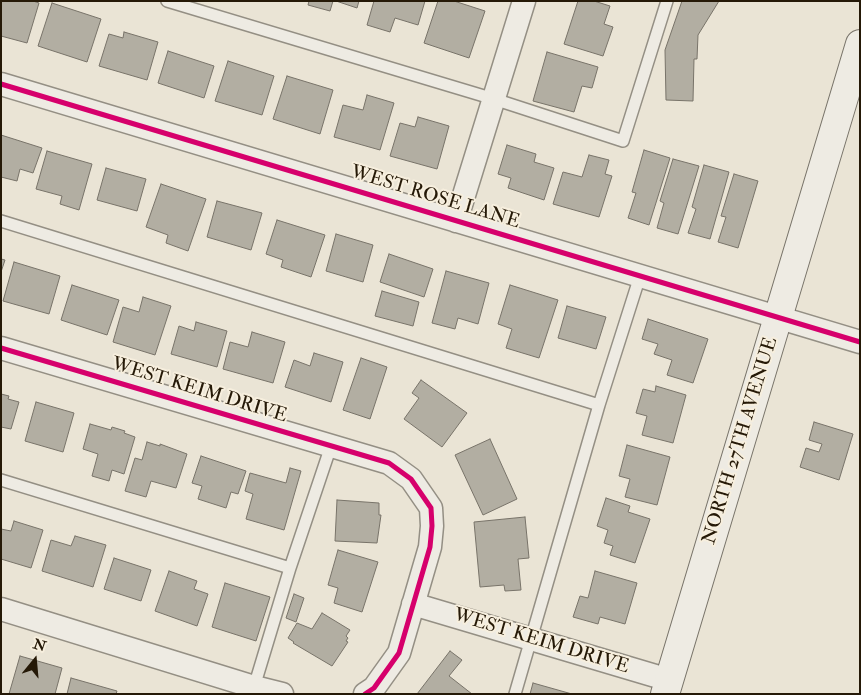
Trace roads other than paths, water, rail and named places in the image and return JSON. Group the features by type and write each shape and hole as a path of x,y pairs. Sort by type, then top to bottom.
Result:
{"main road":[{"name":"NORTH 27TH AVENUE","path":"667,687 860,44"}],"street":[{"path":"456,220 524,1"},
{"name":"WEST ROSE LANE","path":"1,84 860,342"},
{"name":"WEST KEIM DRIVE","path":"1,348 389,463 411,479 430,508 432,526 430,547 399,653 374,688 365,694"},
{"name":"WEST KEIM DRIVE","path":"413,604 532,639 667,687"},
{"path":"1,610 282,694"}],"lane":[{"path":"167,1 494,99 623,141 666,1"},
{"path":"1,221 599,405"},
{"path":"515,694 599,405 640,276"},
{"path":"254,687 290,568 331,446"},
{"path":"1,480 290,568"}]}
